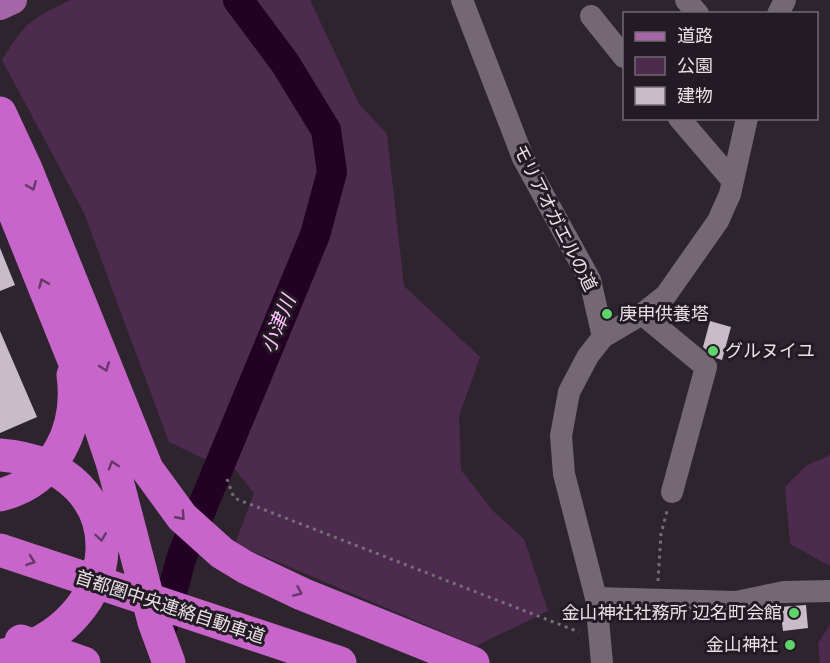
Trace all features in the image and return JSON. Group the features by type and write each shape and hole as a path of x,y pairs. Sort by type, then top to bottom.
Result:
{"highway":[{"path":"0,113 55,240 123,415 147,469 182,517 222,553 245,567 302,594 472,663"},
{"path":"0,163 5,204 70,349 98,420 128,521 154,622 169,663"},
{"path":"12,490 40,474 66,443 74,417 75,386 70,349"},
{"path":"0,455 39,461 75,483 88,499 98,519 102,542 101,566 92,594 80,610 64,627 46,640 0,656"},
{"name":"首都圏中央連絡自動車道","path":"0,550 340,663"},
{"path":"0,633 84,663"}],"main road":[{"path":"0,6 13,0"}],"street":[{"name":"モリアオガエルの道","path":"462,0 523,158 590,280 603,337"},
{"path":"686,0 696,12"},
{"path":"591,16 623,56"},
{"path":"681,120 732,181"},
{"path":"602,663 596,598 564,474 561,436 569,392 588,356 603,337 666,295 700,248 726,206 747,120"},
{"path":"590,280 633,319 706,367 672,492"},
{"path":"596,598 736,602 784,592 830,591"}],"path":[{"path":"227,479 234,498 600,640"},
{"path":"657,598 661,534 672,492"}],"green space":[{"path":"71,0 310,0 359,104 387,134 404,286 480,357 459,416 461,470 493,511 524,539 548,611 476,646 235,544 254,493 231,464 202,458 169,442 84,213 2,60 17,37 30,23 37,17"},
{"path":"830,455 830,566 790,544 785,487 806,466"},
{"path":"830,625 830,663 820,663 818,643"}],"building":[{"path":"0,248 15,285 0,291"},
{"path":"710,321 731,327 722,360 703,347"},
{"path":"0,331 37,417 0,433"},
{"name":"金山神社社務所 辺名町会館","path":"806,605 808,628 783,631 780,607"}],"waterway":[{"name":"小津川","path":"162,628 182,556 315,235 332,172 326,130 285,63 238,0"}],"place":[{"name":"庚申供養塔","path":"607,314"},
{"name":"グルヌイユ","path":"713,351"},
{"name":"金山神社社務所 辺名町会館","path":"794,613"},
{"name":"金山神社","path":"790,645"}]}
